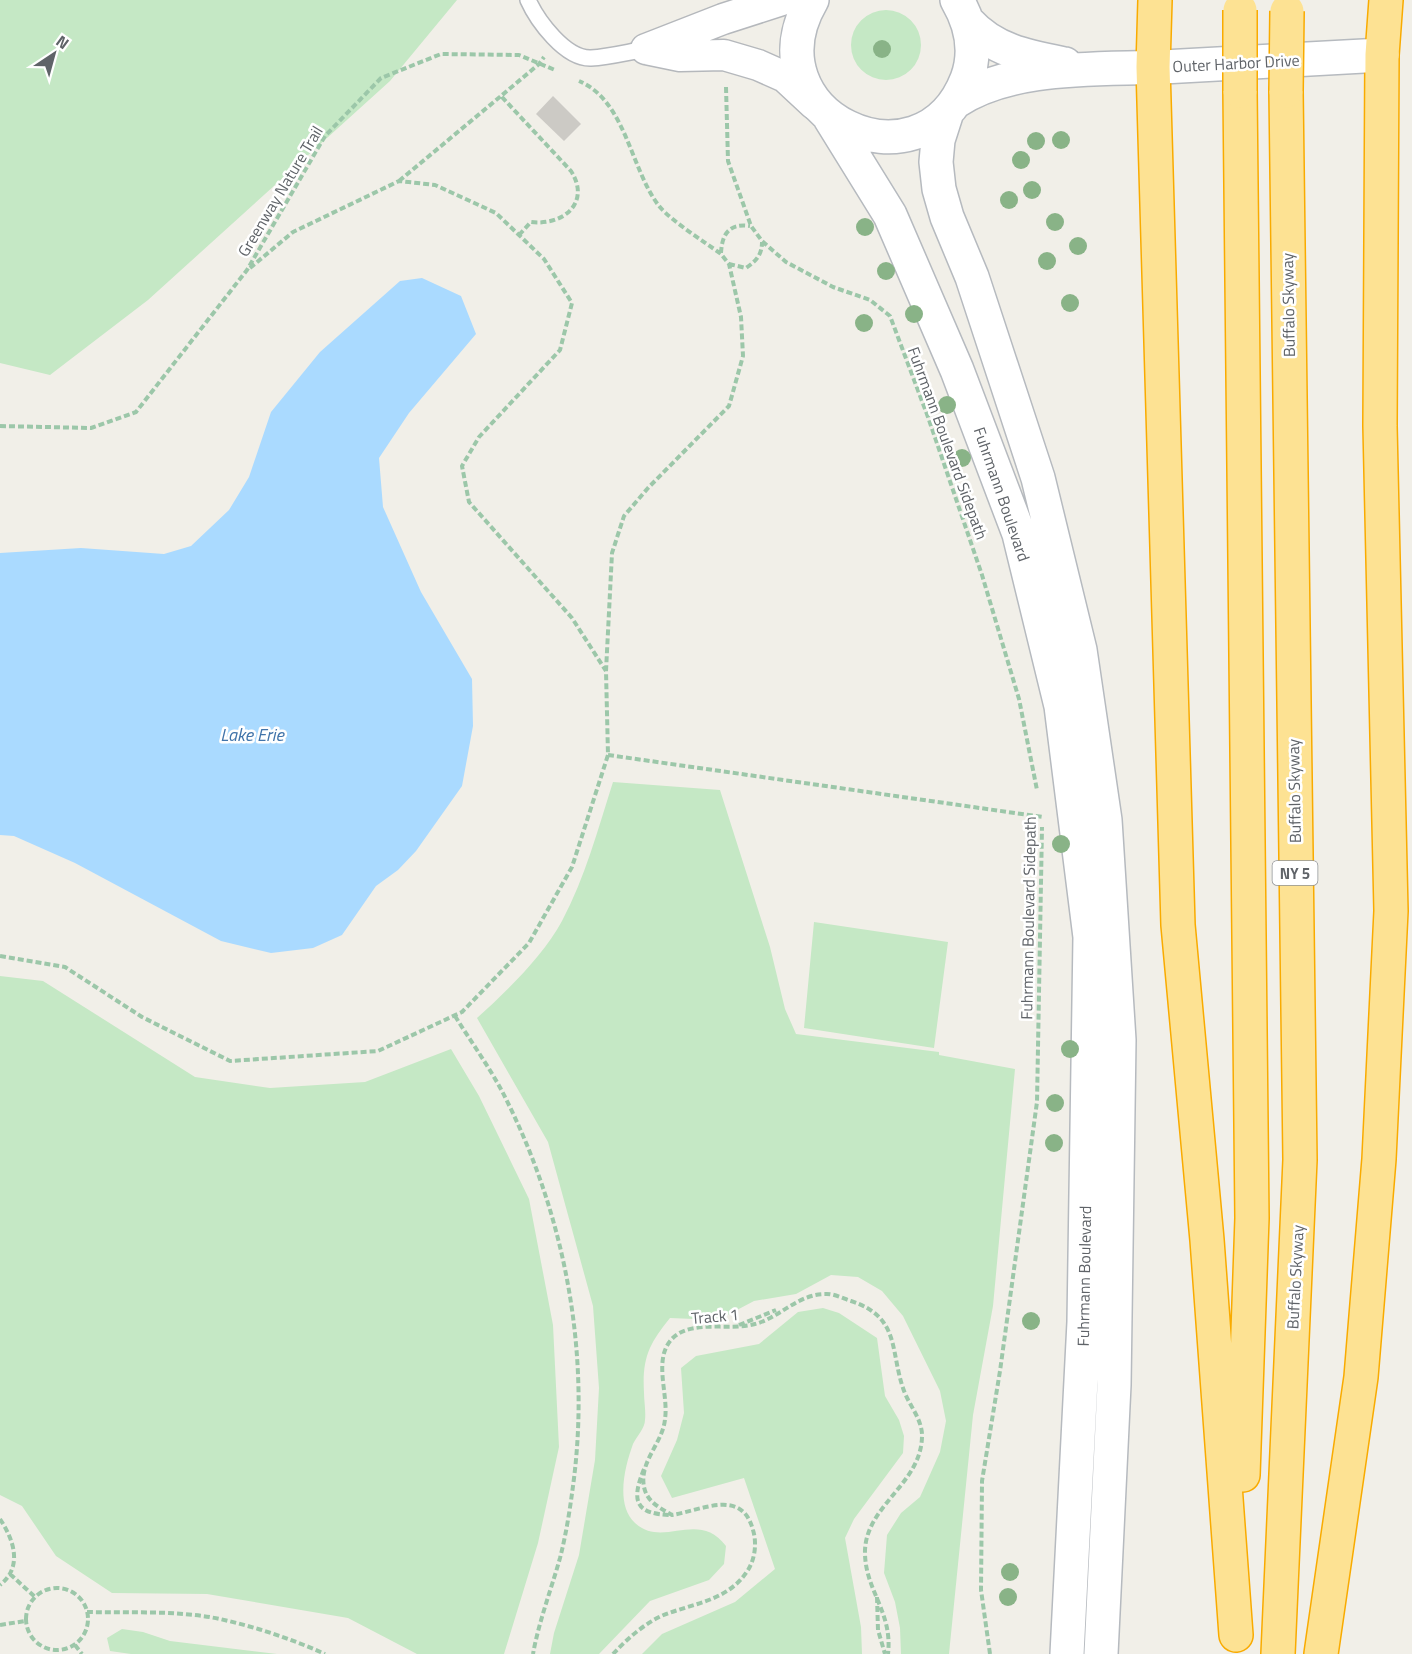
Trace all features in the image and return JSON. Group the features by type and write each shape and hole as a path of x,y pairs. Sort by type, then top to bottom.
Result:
{"highway":[{"path":"1155,0 1154,67 1178,925 1207,1240 1235,1644"},
{"path":"1321,1654 1361,1377 1379,1159 1391,911 1380,426 1382,55 1386,0"},
{"name":"NY 5","path":"1235,1644 1252,1218 1239,5"},
{"name":"Buffalo Skyway","path":"1278,1654 1300,1160 1286,91 1287,5"}],"street":[{"path":"646,48 782,0"},
{"name":"Fuhrmann Boulevard","path":"812,0 800,24 797,50 801,76 890,215 957,370 1019,534 1061,706 1098,899 1119,1040 1114,1385 1101,1654"},
{"name":"Fuhrmann Boulevard","path":"963,8 973,55 970,72 951,107 938,140 939,189 947,217 972,277 1038,478 1080,650 1105,820 1098,899 1090,936 1084,1310 1067,1654"},
{"name":"Outer Harbor Drive","path":"963,8 989,42 1009,51 1090,68"},
{"path":"646,48 680,56 724,56 758,65 784,77 825,114 854,132 882,137 917,131 951,107"},
{"name":"Outer Harbor Drive","path":"951,107 968,93 1009,81 1090,68 1154,67 1382,55"}],"lane":[{"path":"528,0 537,20 554,38 580,56 588,59 646,48"}],"path":[{"name":"Greenway Nature Trail","path":"0,426 91,428 136,412 247,270 325,135 381,78 441,54 519,54 558,72"},
{"name":"Greenway Nature Trail","path":"247,270 292,232 399,181 501,96 544,56"},
{"path":"0,956 65,967 142,1017 230,1061 378,1051 462,1012 529,943 572,867 608,754 606,671 612,553 624,516 648,488 729,406 743,356 741,318 729,264 721,254 660,207 614,113 587,84 578,80"},
{"name":"Fuhrmann Boulevard Sidepath","path":"726,82 728,161 751,226 762,241 786,262 833,287 870,300 890,316 928,417 982,575 1019,699 1038,795"},
{"path":"501,96 577,181 575,200 561,220 547,224 531,222 519,235"},
{"path":"399,181 435,185 496,213 544,259 572,303 560,350 479,436 462,466 469,502 572,618 606,671"},
{"path":"721,254 721,240 729,229 741,225 751,226"},
{"path":"729,264 746,268 752,264 761,253 762,241"},
{"path":"608,754 1042,817"},
{"name":"Fuhrmann Boulevard Sidepath","path":"990,1654 981,1590 982,1481 1000,1371 1037,1102 1042,817 1040,806"},
{"path":"455,1016 505,1096 534,1163 554,1222 571,1297 578,1375 578,1425 573,1486 560,1557 537,1629 533,1654"},
{"name":"Track 1","path":"672,1515 650,1502 644,1480 648,1460 665,1421 662,1368 668,1344 680,1332 756,1324 789,1305 826,1293 864,1306 880,1319 895,1342 904,1390 921,1425 917,1460 900,1489 876,1517 866,1540 866,1570 890,1634 886,1654"},
{"path":"613,1654 625,1640 658,1618 697,1606 726,1591 749,1569 755,1551 755,1537 751,1521 740,1508 726,1504 672,1515 657,1515 641,1509 636,1498 648,1460"},
{"path":"0,1520 13,1544 14,1556 10,1574 0,1585"},
{"path":"10,1574 35,1597"},
{"path":"47,1589 68,1590 84,1603 87,1612 86,1633 75,1645 61,1651 41,1647 33,1640 25,1621 26,1611 35,1597 47,1589"},
{"path":"877,1596 878,1630 886,1654"},
{"path":"87,1612 173,1613 220,1619 300,1643 325,1654"},
{"path":"0,1625 25,1621"},
{"path":"75,1645 82,1654"}],"green space":[{"path":"0,0 457,0 390,81 148,300 50,375 0,363"},
{"path":"886,10 899,13 911,20 918,32 921,45 918,58 911,70 899,77 886,80 873,77 861,70 854,58 851,45 854,32 861,20 873,13"},
{"path":"613,782 720,790 770,947 785,1009 796,1034 939,1052 939,1055 1015,1069 993,1306 973,1415 949,1654 901,1654 900,1628 895,1602 884,1573 887,1535 901,1513 920,1497 940,1452 946,1421 940,1391 903,1316 882,1291 858,1277 831,1275 796,1294 754,1301 718,1320 670,1318 663,1327 648,1352 644,1370 645,1423 633,1444 627,1463 623,1495 625,1506 635,1523 646,1530 669,1532 692,1529 704,1530 715,1535 726,1546 724,1564 709,1580 650,1601 599,1654 550,1654 554,1633 579,1555 595,1460 599,1388 593,1306 548,1142 477,1018 512,985 534,960 562,921 584,871"},
{"path":"814,922 948,942 934,1048 804,1028"},
{"path":"0,976 43,981 195,1077 270,1088 365,1082 451,1049 479,1096 529,1199 553,1325 559,1447 538,1543 504,1654 417,1654 348,1618 207,1594 112,1593 56,1556 22,1506 0,1495"},
{"path":"823,1308 839,1313 877,1338 885,1396 899,1420 904,1436 903,1453 854,1519 845,1538 861,1627 862,1654 642,1654 662,1634 735,1602 775,1569 744,1478 672,1498 661,1476 677,1440 684,1413 681,1368 696,1356 759,1344 798,1312"},
{"path":"122,1629 143,1632 170,1641 277,1654 131,1654 110,1651 107,1638"}],"water":[{"name":"Lake Erie","path":"422,278 461,296 476,334 409,413 379,458 383,507 421,592 472,679 473,726 462,786 416,851 398,870 376,886 342,935 313,948 271,953 221,941 75,863 14,836 0,835 0,553 81,548 164,554 191,546 229,510 249,477 271,412 320,352 400,281"}],"building":[{"path":"553,96 581,124 564,141 536,114"}]}
